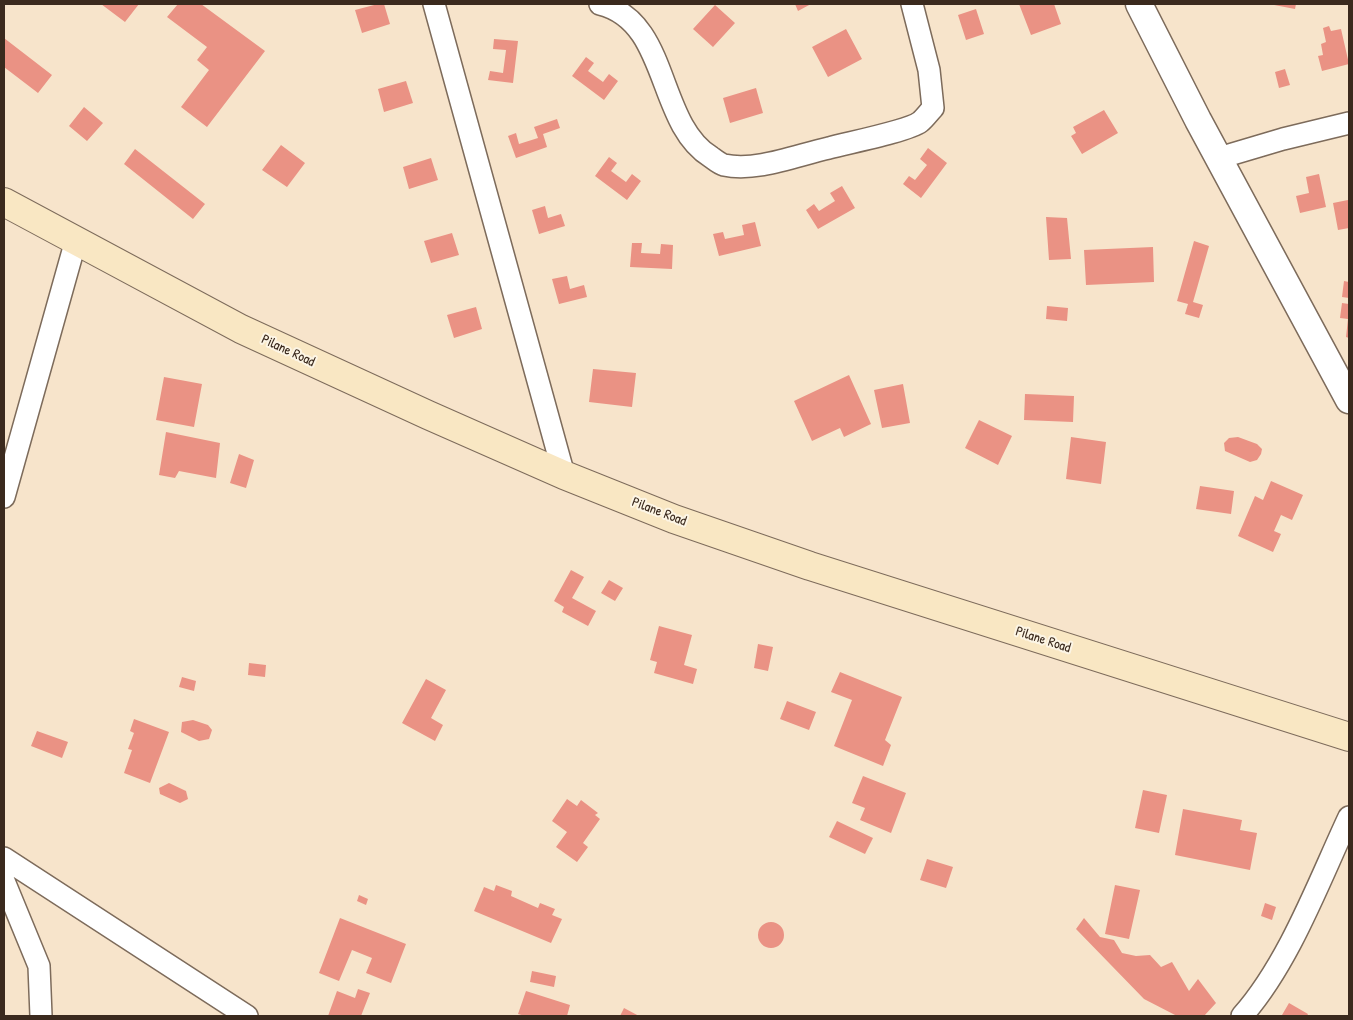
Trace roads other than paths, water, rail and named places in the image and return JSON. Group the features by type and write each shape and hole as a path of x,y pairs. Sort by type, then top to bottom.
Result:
{"main road":[{"name":"Pilane Road","path":"4,202 241,329 564,474 674,519 810,566 1349,737"}],"street":[{"path":"434,4 564,474"},
{"path":"600,4 623,12 635,24 657,63 683,126 697,148 723,164 752,166 846,144 919,123 933,108 933,90 912,4"},
{"path":"1139,4 1349,400"},
{"path":"1219,158 1283,139 1349,123"},
{"path":"4,497 76,240"},
{"path":"1242,1016 1270,978 1289,944 1349,817"},
{"path":"4,858 247,1016"},
{"path":"4,881 39,966 41,1016"}]}
